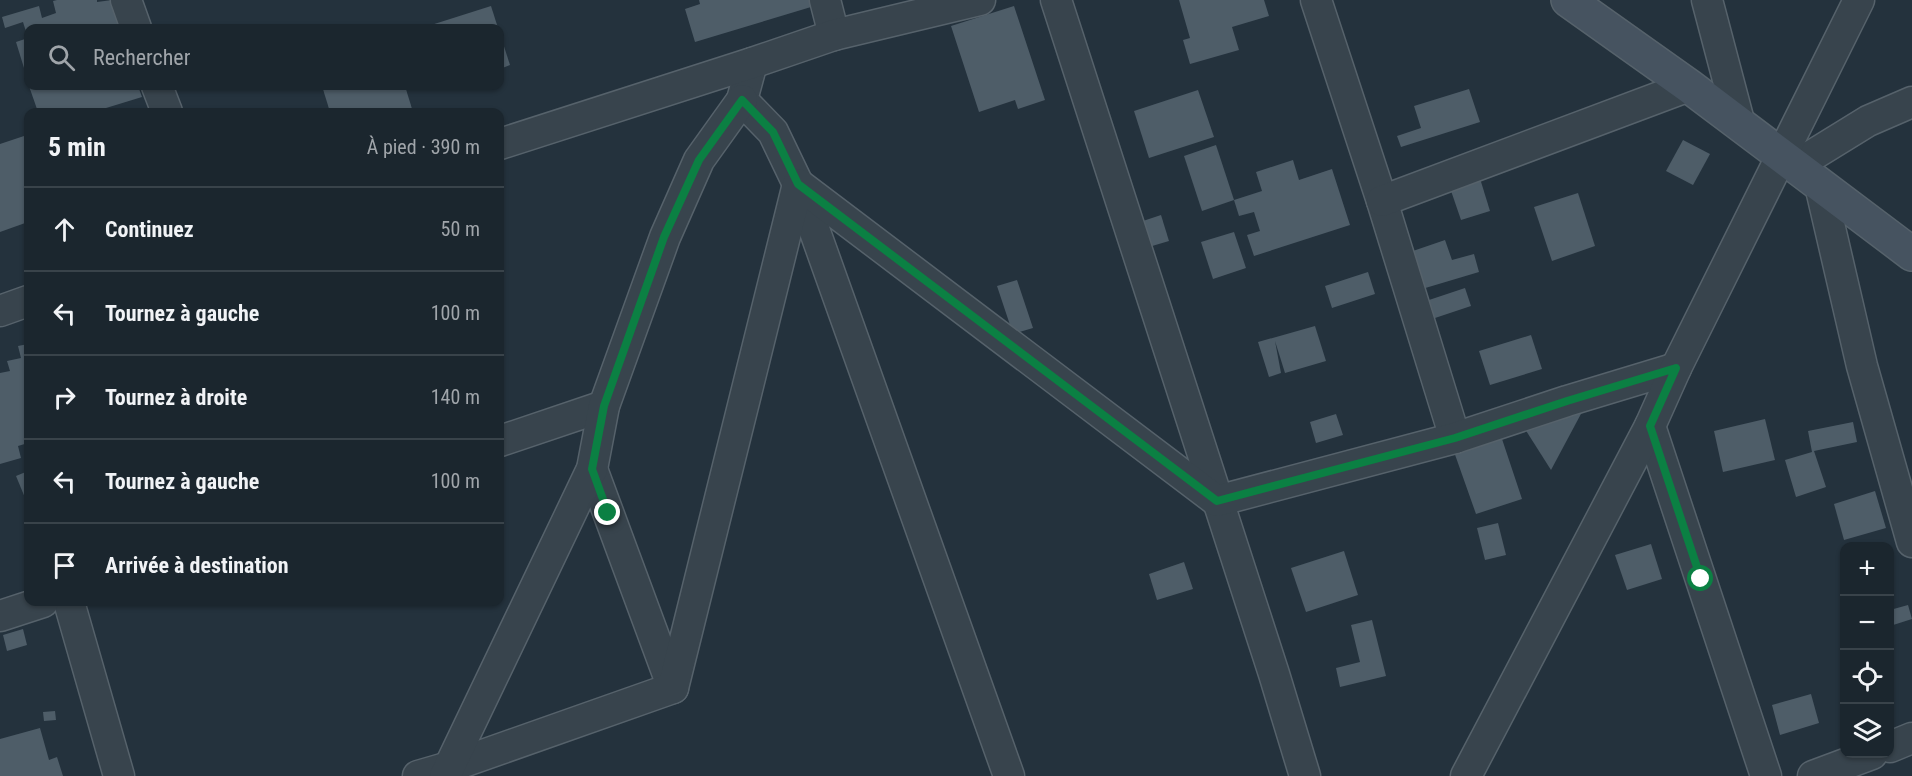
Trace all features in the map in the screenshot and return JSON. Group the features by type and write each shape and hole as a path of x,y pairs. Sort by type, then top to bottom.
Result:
{"main road":[{"path":"1568,0 1689,86 1912,254"}],"street":[{"path":"126,0 135,24"},
{"path":"825,0 834,34"},
{"path":"504,143 752,63 834,34 980,0"},
{"path":"1056,0 1305,776"},
{"path":"1316,0 1382,201 1455,438"},
{"path":"1707,0 1740,125"},
{"path":"1466,776 1650,426 1676,368 1799,169 1859,0"},
{"path":"447,772 592,469 604,406 664,237 699,160 742,100 752,63"},
{"path":"1382,201 1689,86"},
{"path":"159,90 165,108"},
{"path":"742,100 773,132 798,184 1009,776"},
{"path":"1799,169 1868,121 1912,102"},
{"path":"1799,169 1862,366 1912,542"},
{"path":"798,184 1217,501"},
{"path":"672,688 798,184"},
{"path":"0,311 24,302"},
{"path":"1217,501 1455,438 1676,368"},
{"path":"504,440 604,406"},
{"path":"1650,426 1766,776"},
{"path":"592,469 672,688"},
{"path":"0,616 31,606"},
{"path":"70,606 119,776"},
{"path":"418,776 447,772 672,688"},
{"path":"1894,745 1912,738"},
{"path":"1813,776 1859,758"}],"building":[{"path":"57,0 97,0 97,2 112,0 120,24 24,25 23,22 5,28 2,17 39,6 42,18 56,13 53,1"},
{"path":"699,0 809,0 811,7 695,42 685,9 700,4"},
{"path":"1179,0 1264,0 1269,16 1232,27 1239,50 1190,64 1183,40 1190,38"},
{"path":"491,6 497,24 434,24"},
{"path":"1014,6 1045,100 1018,109 1015,100 979,112 951,26"},
{"path":"24,39 24,68 16,42"},
{"path":"504,46 510,65 504,67"},
{"path":"1469,89 1480,122 1401,147 1397,136 1421,128 1414,106"},
{"path":"30,90 139,90 142,97 106,108 37,108"},
{"path":"323,90 406,90 412,108 329,108"},
{"path":"1198,90 1214,137 1149,158 1134,111"},
{"path":"24,136 24,223 0,232 0,144"},
{"path":"1683,140 1710,154 1693,185 1666,171"},
{"path":"1216,145 1234,200 1202,211 1184,156"},
{"path":"1293,160 1299,180 1332,169 1350,225 1254,256 1247,235 1260,231 1254,212 1239,216 1234,200 1262,191 1256,172"},
{"path":"1478,172 1490,211 1461,220 1448,182"},
{"path":"1578,193 1595,246 1552,261 1534,207"},
{"path":"1161,215 1169,241 1142,249 1134,224"},
{"path":"1234,232 1246,268 1213,279 1201,242"},
{"path":"1445,240 1452,260 1474,254 1479,272 1422,289 1410,252"},
{"path":"1368,272 1375,294 1332,308 1325,286"},
{"path":"1017,280 1033,328 1013,334 997,286"},
{"path":"1465,288 1471,306 1432,319 1426,301"},
{"path":"1315,326 1326,361 1285,373 1275,341 1281,373 1269,377 1258,342"},
{"path":"1531,335 1542,369 1490,385 1479,351"},
{"path":"24,345 24,444 18,446 21,458 0,464 0,373 10,371 7,361 21,358 18,346"},
{"path":"1582,412 1551,470 1523,426"},
{"path":"1336,414 1343,435 1316,443 1310,422"},
{"path":"1765,419 1775,460 1723,472 1714,431"},
{"path":"1853,422 1857,442 1814,451 1826,487 1796,497 1785,460 1812,452 1808,431"},
{"path":"1500,433 1522,499 1476,514 1453,449"},
{"path":"24,473 24,495 16,476"},
{"path":"1875,491 1886,528 1844,540 1834,504"},
{"path":"1498,523 1506,555 1485,560 1477,528"},
{"path":"1651,544 1662,579 1627,590 1615,555"},
{"path":"1344,551 1358,595 1306,612 1291,568"},
{"path":"1184,562 1193,589 1157,600 1149,574"},
{"path":"1908,605 1912,619 1894,625 1894,609"},
{"path":"1372,620 1386,676 1340,687 1336,668 1360,662 1351,625"},
{"path":"23,629 27,645 7,651 3,635"},
{"path":"1811,694 1819,723 1780,735 1772,705"},
{"path":"55,711 56,720 44,721 43,712"},
{"path":"40,728 49,760 57,757 63,776 0,776 0,739"}],"route":[{"path":"608,513 592,469 604,406 664,237 699,160 742,100 773,132 798,184 1217,501 1455,438 1676,368 1650,426 1701,579"}]}
